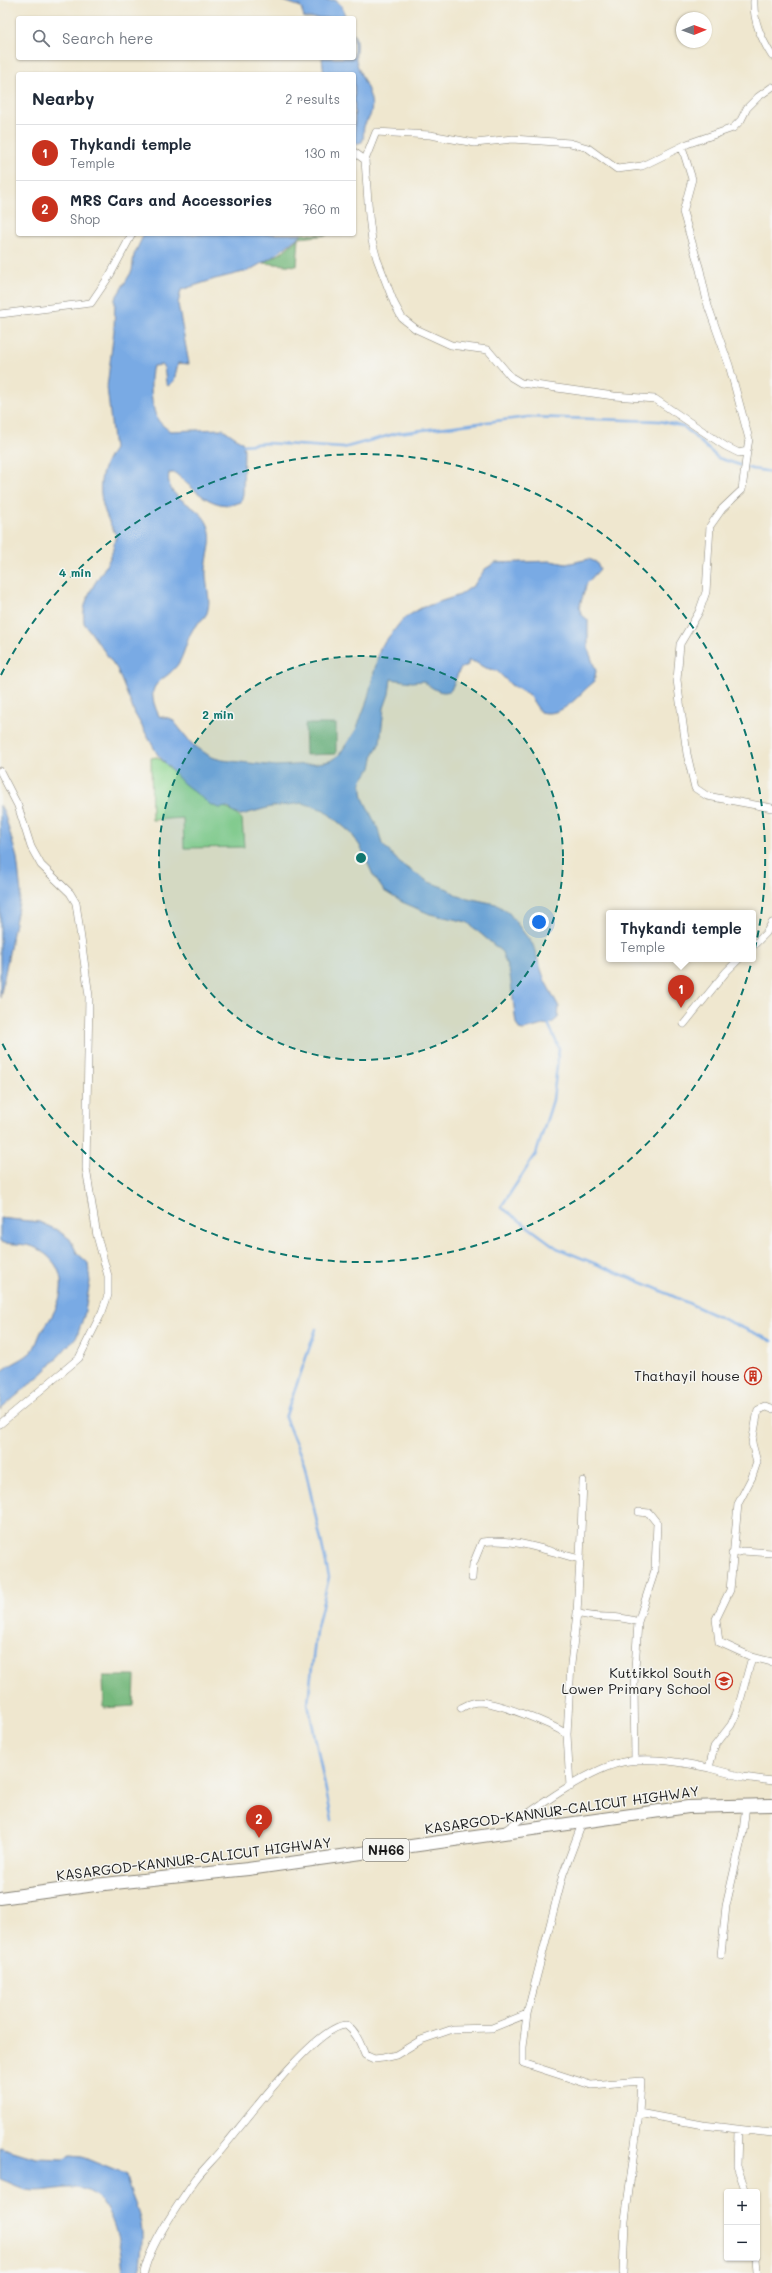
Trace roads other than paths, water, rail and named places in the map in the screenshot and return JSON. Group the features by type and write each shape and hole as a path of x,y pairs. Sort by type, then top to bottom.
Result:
{"highway":[{"name":"KASARGOD-KANNUR-CALICUT HIGHWAY","path":"0,1898 95,1885 248,1869 583,1820 688,1807 746,1804 772,1805"}],"street":[{"path":"754,0 757,25 763,41 772,56"},
{"path":"746,454 739,453 725,446 655,399 614,396 521,383 511,377 488,350 451,345 416,329 402,318 379,265 372,241 365,160 376,132 430,135 475,143 513,139 570,143 588,148 617,169 642,166 682,147 733,128 752,102 772,87"},
{"path":"682,147 692,179 683,212 700,270 708,306 729,365 749,438 742,490 722,509 710,526 706,592 699,612 680,644 677,680 687,754 694,788 707,796 772,808"},
{"path":"356,154 365,160"},
{"path":"0,314 91,303 110,275 131,236"},
{"path":"0,771 18,806 30,848 41,865 70,893 76,904 89,1002 86,1168 97,1236 108,1276 108,1295 102,1312 79,1358 0,1424"},
{"path":"756,943 766,933 772,923"},
{"path":"684,1024 726,972 736,962"},
{"path":"772,1408 765,1407 758,1410 752,1443 757,1462 752,1477 738,1504 732,1554 732,1576 730,1590 716,1620 718,1642 752,1657 772,1662"},
{"path":"570,1787 567,1734 571,1664 578,1613 583,1481"},
{"path":"634,1761 634,1684 638,1622 655,1570 656,1523 649,1512 639,1512"},
{"path":"472,1578 473,1564 482,1542 503,1541 580,1559"},
{"path":"732,1554 742,1551 772,1553"},
{"path":"578,1613 585,1615 625,1617 638,1622"},
{"path":"709,1768 714,1747 731,1725 737,1712 752,1657"},
{"path":"461,1708 469,1703 490,1704 553,1726 567,1734"},
{"path":"503,1832 570,1787 596,1772 628,1761 676,1762 709,1768 743,1777 772,1781"},
{"path":"721,1955 726,1906 742,1832 746,1804"},
{"path":"583,1820 563,1874 527,2014 523,2047 523,2063 592,2086 641,2081 639,2113 625,2221 623,2273"},
{"path":"144,2273 146,2262 168,2221 196,2179 279,2080 324,2035 337,2026 346,2025 352,2029 358,2037 365,2055 374,2059 396,2055 421,2040 453,2029 492,2028 527,2014"},
{"path":"639,2113 738,2130 772,2133"},
{"path":"738,2130 737,2166 745,2189"},
{"path":"756,2261 757,2273"}],"water":[{"path":"281,0 335,0 341,5 345,16 303,16 301,7"},
{"path":"322,60 356,60 370,95 372,109 370,117 364,126 362,142 356,144 356,72 324,72"},
{"path":"143,236 299,236 274,256 248,271 215,279 181,290 178,304 189,364 178,363 174,381 168,386 166,383 164,367 161,365 153,366 152,371 151,385 153,407 161,424 170,431 223,429 242,442 244,449 243,495 241,502 231,505 213,502 197,492 175,473 169,473 169,482 176,495 203,516 209,529 210,546 206,580 209,604 205,616 193,629 180,661 174,669 154,688 154,704 159,716 172,719 192,744 211,757 222,760 276,766 312,764 330,761 339,755 356,730 367,701 380,648 403,619 421,608 460,595 474,585 485,569 495,563 551,561 566,564 589,559 596,562 600,569 587,583 579,608 582,615 588,620 588,649 596,671 594,682 576,699 563,709 556,712 540,712 529,695 511,685 497,671 485,668 475,662 468,661 468,665 460,669 451,690 447,692 436,690 423,681 412,682 391,679 389,694 384,708 380,743 374,753 371,768 361,783 363,798 378,829 382,844 401,864 429,882 448,889 458,896 496,904 509,913 533,945 545,981 559,1007 558,1018 552,1023 523,1030 519,1029 516,1023 510,975 502,952 467,922 430,914 402,902 384,891 373,875 360,846 351,833 324,810 303,803 271,807 241,815 234,813 228,807 219,808 211,805 183,783 158,755 135,714 117,669 84,623 85,605 91,590 110,557 116,535 102,503 101,492 103,471 107,460 114,449 107,387 114,330 115,299 132,271 134,255"},
{"path":"0,805 4,812 17,858 21,893 0,998"},
{"path":"0,1218 39,1222 57,1230 70,1239 77,1253 88,1263 90,1282 84,1316 77,1336 45,1371 0,1410 0,1373 26,1356 32,1350 56,1308 60,1297 61,1286 60,1275 56,1265 48,1256 32,1246 0,1242"},
{"path":"0,2147 36,2158 64,2159 70,2156 82,2157 126,2175 138,2211 142,2229 140,2273 123,2273 117,2234 106,2209 98,2198 88,2191 75,2188 32,2191 0,2180"}],"waterway":[{"path":"242,445 266,443 343,448 398,433 528,417 660,421 684,427 718,458 752,469 772,472"},
{"path":"547,1021 559,1048 553,1100 536,1154 501,1207 557,1248 655,1288 772,1341"},
{"path":"316,1329 285,1418 304,1463 329,1577 316,1631 308,1703 332,1820"}],"place":[{"name":"Thykandi temple","path":"681,1008"},
{"name":"Thathayil house","path":"753,1376"},
{"name":"Kuttikkol South Lower Primary School","path":"724,1681"},
{"name":"MRS Cars and Accessories","path":"259,1838"}]}
